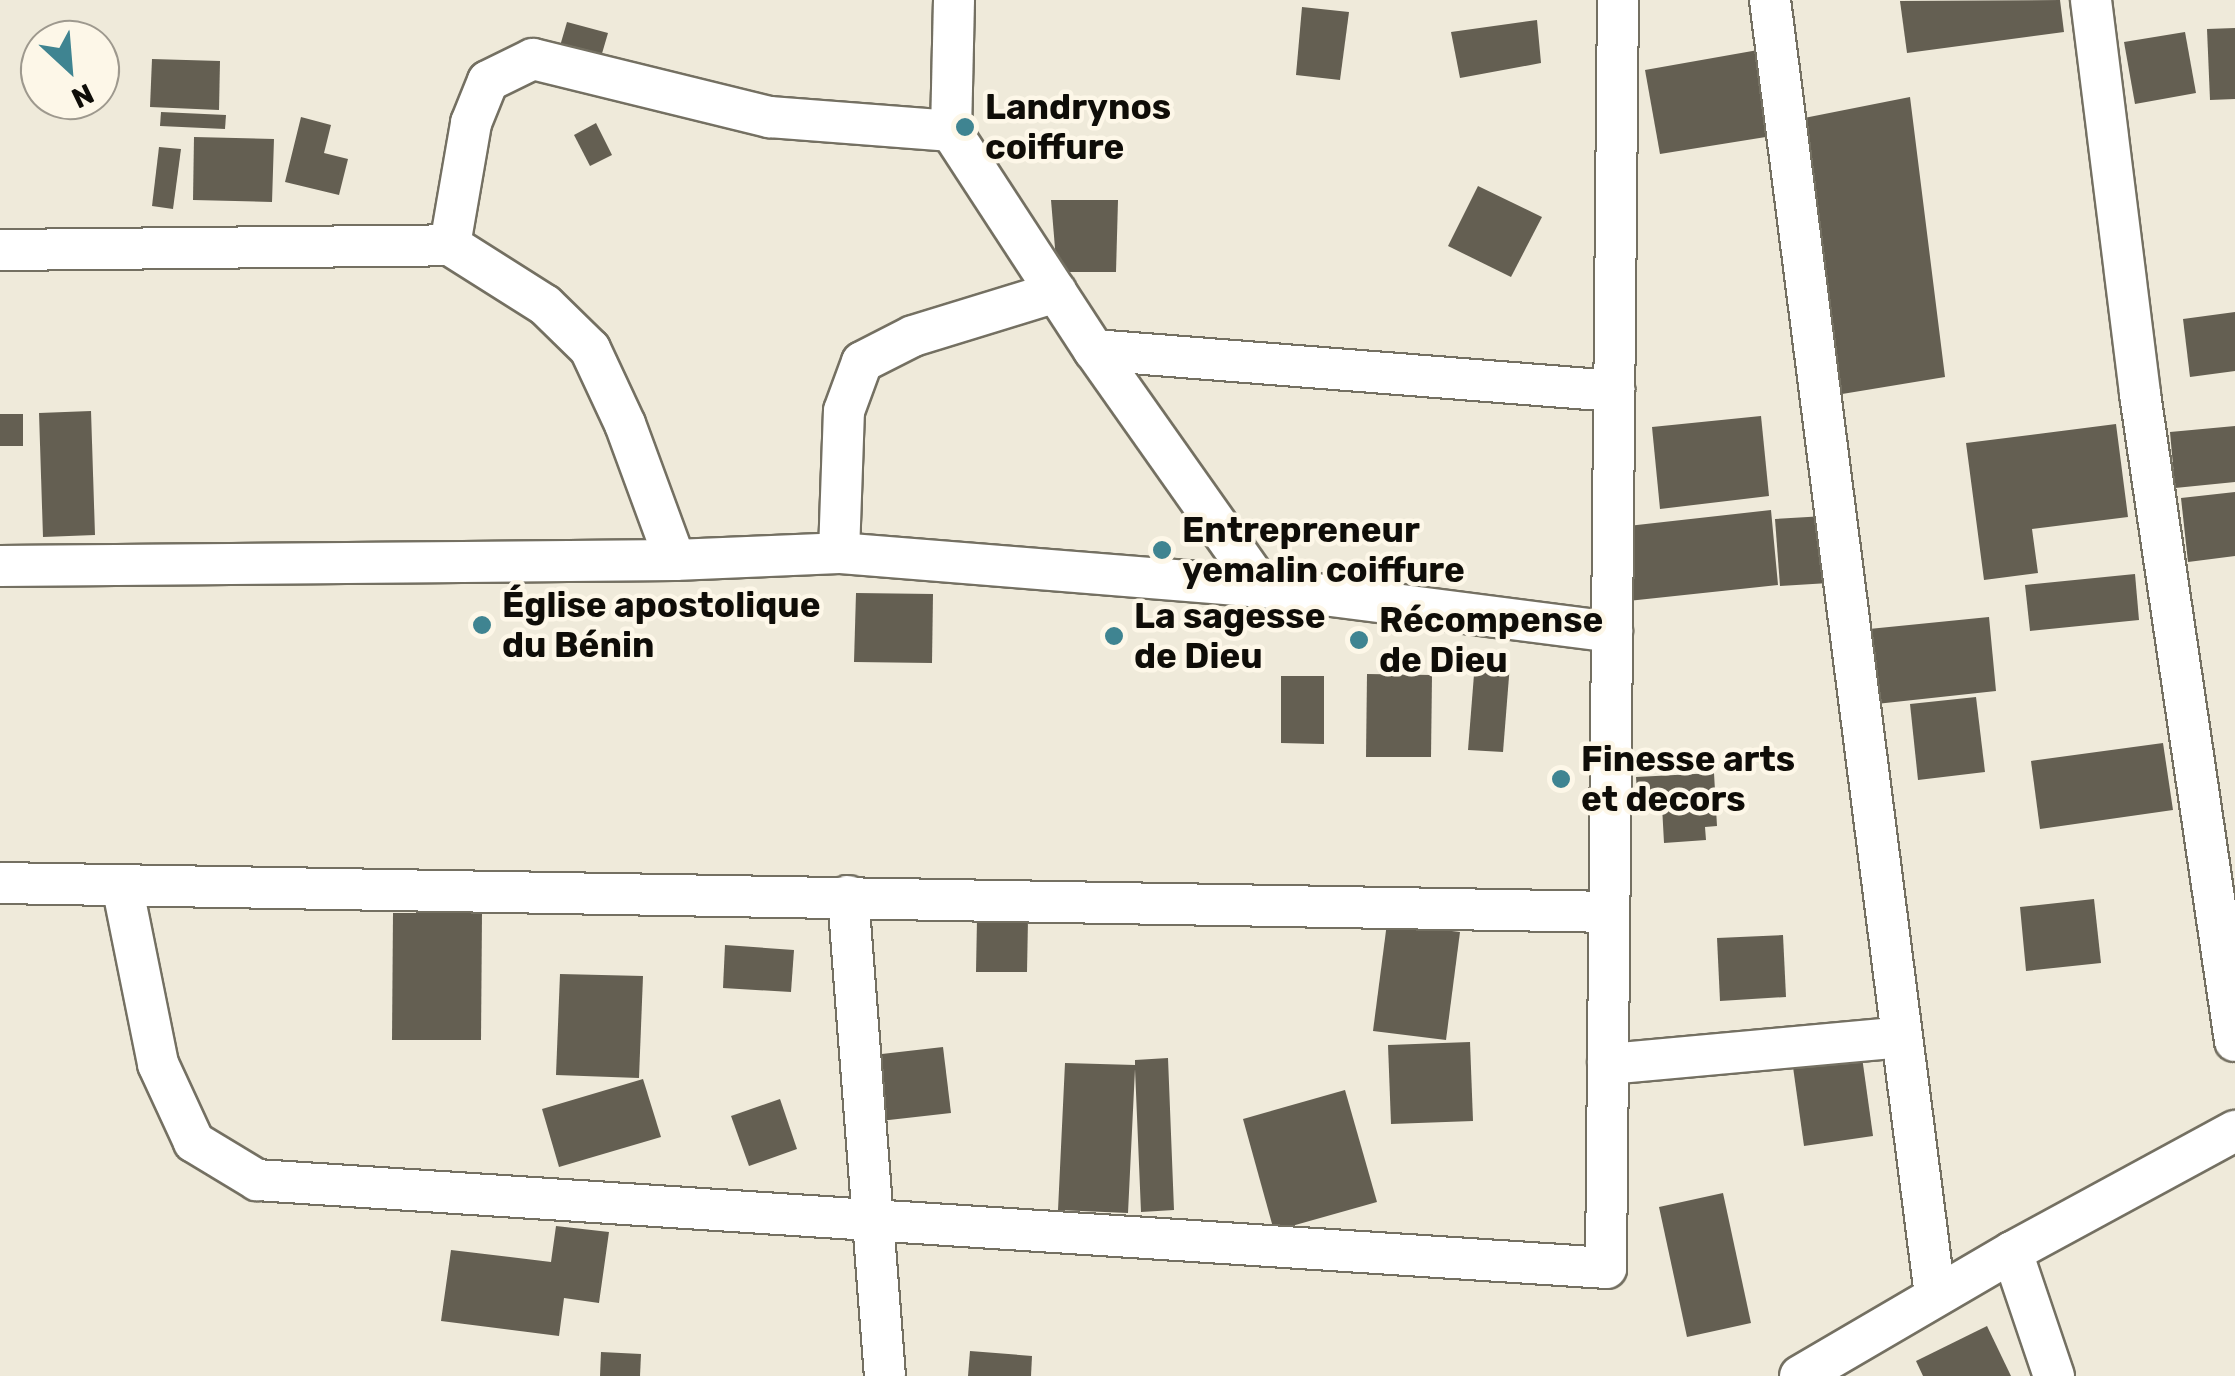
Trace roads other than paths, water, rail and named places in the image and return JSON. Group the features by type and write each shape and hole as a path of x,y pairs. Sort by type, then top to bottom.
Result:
{"street":[{"path":"954,0 951,130 1094,350 1261,586"},
{"path":"122,885 158,1064 194,1142 257,1180 1606,1268 1618,0"},
{"path":"1770,0 1935,1296"},
{"path":"2091,0 2140,394 2235,1042"},
{"path":"450,244 471,123 488,81 533,60 770,117 951,130"},
{"path":"0,250 450,244 545,304 590,349 625,424 676,560"},
{"path":"840,552 844,411 862,362 914,336 1056,292"},
{"path":"1094,350 1614,391"},
{"path":"0,566 676,560 840,552 1261,586 1612,632"},
{"path":"0,883 1609,912"},
{"path":"848,896 885,1376"},
{"path":"1608,1064 1902,1037"},
{"path":"1800,1376 2012,1252 2235,1131"},
{"path":"2012,1252 2054,1376"}],"place":[{"name":"Landrynos coiffure","path":"965,127"},
{"name":"Entrepreneur yemalin coiffure","path":"1162,550"},
{"name":"Église apostolique du Bénin","path":"482,625"},
{"name":"La sagesse de Dieu","path":"1114,636"},
{"name":"Récompense de Dieu","path":"1359,640"},
{"name":"Finesse arts et decors","path":"1561,779"}]}
